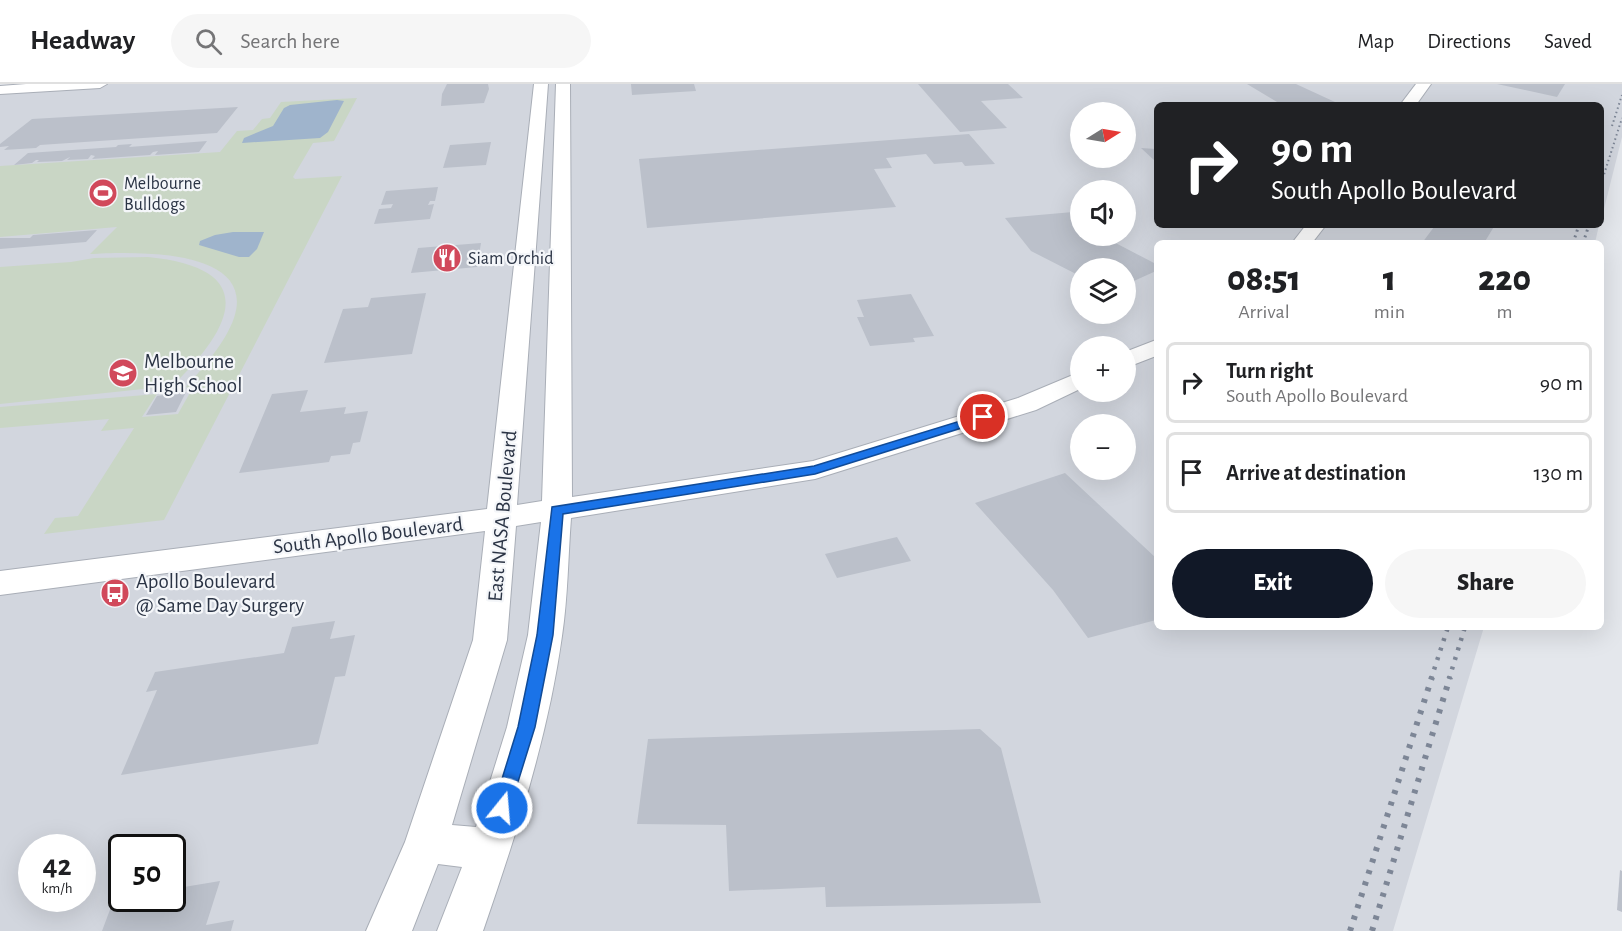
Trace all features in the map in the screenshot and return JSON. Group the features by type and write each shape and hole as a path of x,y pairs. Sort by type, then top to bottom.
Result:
{"main road":[{"path":"0,90 100,84"},
{"name":"East NASA Boulevard","path":"389,931 426,843 490,640 541,84"},
{"path":"460,931 490,849 526,727 545,635 557,510 563,84"},
{"path":"1410,102 1424,84"},
{"path":"1304,240 1314,228"},
{"path":"1136,356 1154,348"},
{"name":"South Apollo Boulevard","path":"0,582 501,518 815,470 1027,404 1070,385"},
{"path":"426,843 490,849"}],"shaded area":[{"path":"101,84 1622,84 1622,137 1604,209 1604,102 1154,102 1154,228 1598,228 1596,240 1154,240 1154,630 1483,630 1393,931 0,931 0,90"}],"green space":[{"path":"357,98 334,141 313,143 293,177 295,179 342,176 164,520 44,534 55,518 78,516 134,428 101,431 109,419 0,428 0,407 157,394 142,417 178,414 192,389 186,387 212,357 225,337 236,308 233,286 219,271 196,261 169,255 140,253 90,254 117,227 0,237 0,166 220,152 237,131 253,130 262,119 270,118 281,102"},
{"path":"148,257 184,263 208,273 221,287 226,303 222,322 211,342 194,364 172,386 0,404 0,267 94,258"}],"water":[{"path":"344,101 328,132 320,138 242,143 244,138 273,126 284,108 290,105"},
{"path":"233,232 264,232 257,249 249,257 239,257 199,245 200,241 215,235"}],"building":[{"path":"447,84 488,84 489,89 484,103 441,106 442,94"},
{"path":"631,84 694,84 696,91 632,95"},
{"path":"918,84 1008,84 1023,98 981,101 1007,128 960,132"},
{"path":"1247,84 1296,84 1335,102 1277,102"},
{"path":"1497,84 1565,84 1557,97"},
{"path":"238,107 217,133 40,145 36,148 4,150 9,146 0,147 0,144 32,119"},
{"path":"969,134 995,164 965,166 962,162 934,164 926,154 886,158 892,168 874,169 896,207 647,228 639,159"},
{"path":"207,141 199,152 155,155 158,151 150,155 92,159 95,156 91,155 88,159 67,160 70,157 62,161 37,162 39,160 36,160 32,163 14,165 28,153 132,144 129,147"},
{"path":"491,142 486,165 443,168 450,145"},
{"path":"1141,148 1154,149 1154,160"},
{"path":"438,187 435,201 430,201 428,205 434,204 430,219 374,224 379,209 391,208 393,204 381,205 386,191"},
{"path":"1070,212 1070,246 1121,246 1154,263 1154,272 1136,280 1136,258 1070,258 1070,271 1031,251 1005,218"},
{"path":"1433,228 1493,228 1486,240 1424,240"},
{"path":"97,230 86,242 0,249 0,238 30,238 33,235"},
{"name":"Siam Orchid","path":"481,243 477,267 411,273 418,248"},
{"path":"426,293 412,354 324,363 343,309 368,307 371,298"},
{"path":"911,294 934,336 913,338 915,342 870,346 857,317 864,317 857,300"},
{"path":"308,390 300,412 346,407 344,414 368,411 360,442 353,443 350,454 331,456 329,462 239,473 272,394"},
{"path":"186,392 176,412 146,415 157,396"},
{"path":"1065,473 1154,556 1154,621 1088,638 1053,590 975,503"},
{"path":"897,537 911,561 837,578 825,554"},
{"path":"335,621 330,639 355,635 345,676 335,677 318,744 121,775 157,690 146,692 155,672 284,653 292,627"},
{"path":"980,729 1001,748 1041,903 826,907 825,887 729,891 726,825 637,824 648,739"},
{"path":"1620,870 1622,871 1622,912 1617,910"},
{"path":"220,881 206,925 234,920 231,931 102,931 109,912 186,912 186,887"}],"railway":[{"path":"1612,126 1622,95"},
{"path":"1604,174 1622,118"},
{"path":"1574,240 1578,228"},
{"path":"1584,240 1588,228"},
{"path":"1431,679 1447,630"},
{"path":"1449,679 1464,630"},
{"path":"1350,931 1432,677"},
{"path":"1372,931 1450,677"}],"place":[{"name":"Melbourne Bulldogs","path":"103,193"},
{"name":"Siam Orchid","path":"447,258"},
{"name":"Melbourne High School","path":"123,373"},
{"name":"Apollo Boulevard @ Same Day Surgery","path":"115,593"}],"route":[{"path":"502,808 526,727 545,635 557,510 815,470 983,417"}]}
